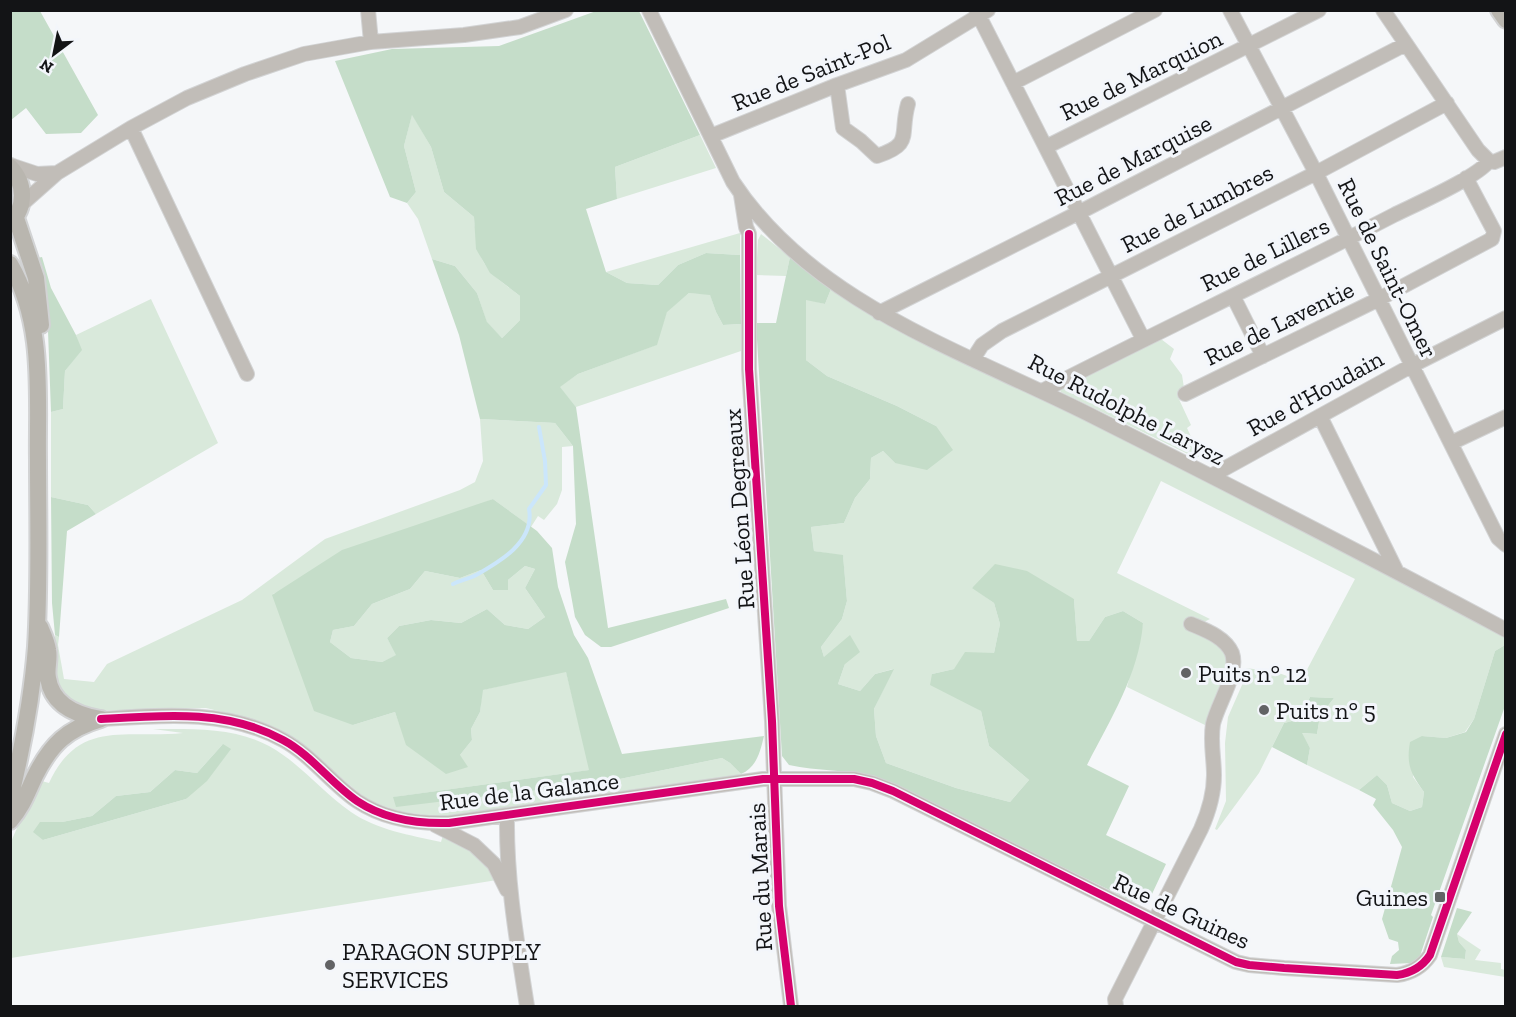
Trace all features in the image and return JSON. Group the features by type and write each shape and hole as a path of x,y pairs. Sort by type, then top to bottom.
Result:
{"main road":[{"path":"1499,10 1506,20"},
{"path":"10,166 21,182 23,194 16,215 36,278 41,320 37,346 36,648 26,724 10,799"},
{"path":"10,264 19,279 37,346"},
{"path":"37,618 49,651 47,677 55,697 70,710 83,716 101,719"},
{"path":"10,821 22,808 35,775 60,738 101,719"}],"street":[{"path":"368,10 371,42"},
{"path":"16,215 57,173 131,128 187,98 245,74 304,54 371,42 464,36 520,27 566,10"},
{"name":"Rue Léon Degreaux","path":"649,10 744,199 742,208 749,234 749,369 763,569 774,780"},
{"path":"1013,83 1155,10"},
{"name":"Rue de Saint-Omer","path":"1230,10 1316,173 1498,538 1506,545"},
{"name":"Rue de Marquion","path":"1046,147 1319,10"},
{"path":"1383,10 1478,150 1489,161"},
{"path":"981,12 1013,83 1143,339"},
{"name":"Rue de Saint-Pol","path":"711,136 906,60 981,12"},
{"name":"Rue de Marquise","path":"879,313 1406,44"},
{"path":"837,85 843,128 877,156 895,151 904,139 903,121 908,104"},
{"name":"Rue de Lumbres","path":"973,359 982,345 1002,331 1316,173 1447,103"},
{"path":"131,128 247,374"},
{"name":"Rue de Lillers","path":"1042,391 1348,239 1466,178 1489,161 1494,162 1506,157"},
{"path":"10,166 37,174 57,173"},
{"name":"Rue de Laventie","path":"1185,394 1379,299 1492,239 1494,231 1466,178"},
{"name":"Rue Rudolphe Larysz","path":"744,199 774,233 830,280 879,313 1042,391 1211,476 1506,630"},
{"path":"749,234 762,221"},
{"path":"1233,296 1263,356"},
{"name":"Rue d'Houdain","path":"1211,476 1411,366 1506,318"},
{"path":"1320,416 1397,572"},
{"path":"1452,443 1506,417"},
{"path":"1116,1006 1115,999 1209,811 1213,794 1213,724 1234,662 1228,646 1191,624"},
{"name":"Rue de la Galance","path":"101,719 161,715 227,719 258,729 295,747 356,800 375,810 401,819 431,823 449,823 763,779 774,780"},
{"name":"Rue de Guines","path":"774,780 836,778 872,783 893,791 1223,957 1249,965 1397,975 1411,972 1430,955 1506,734"},
{"name":"Rue du Marais","path":"774,780 779,906 791,1006"},
{"path":"507,814 510,894 527,1006"},
{"path":"431,823 474,845 483,853 494,864 510,894"}],"green space":[{"path":"11,10 40,11 98,115 81,133 46,134 26,108 11,120"},
{"path":"599,10 639,11 700,135 615,167 617,199 586,209 606,272 627,283 658,285 678,265 706,253 740,255 741,324 723,325 710,295 689,293 667,312 657,345 578,374 560,387 576,407 608,628 726,599 729,608 611,647 601,647 585,635 575,617 565,562 576,524 573,446 555,423 480,419 459,335 432,259 455,266 477,293 487,322 502,338 520,320 520,296 490,273 476,249 474,217 444,192 431,147 412,115 404,146 416,192 407,203 390,197 335,61 392,49 499,46"},
{"path":"412,114 431,147 444,192 474,217 478,246 485,264 498,279 520,296 520,320 502,338 487,323 477,293 455,266 432,259 418,219 407,203 416,192 404,146"},
{"path":"700,135 716,168 617,199 615,167"},
{"path":"740,233 740,255 706,253 678,265 658,285 627,283 606,272"},
{"path":"761,234 790,257 786,276 756,275 758,240"},
{"path":"42,257 51,288 82,350 65,371 63,409 51,412 47,304 37,258"},
{"path":"790,257 831,289 825,304 806,300 806,360 827,376 897,406 936,426 953,450 927,470 895,463 883,451 871,458 870,479 855,498 844,523 811,527 814,551 843,555 847,601 842,619 821,647 824,657 850,635 860,652 845,664 838,684 860,691 875,674 894,669 874,709 876,736 886,763 956,788 1010,802 1029,780 989,746 981,711 930,685 932,674 954,669 965,652 994,653 1000,624 994,603 972,588 995,564 1027,571 1074,599 1077,641 1089,641 1105,617 1123,611 1143,623 1130,678 1087,765 1129,786 1106,835 1166,864 1152,894 1143,903 1132,901 875,776 789,765 782,756 756,323 776,323"},
{"path":"831,289 892,327 1150,450 1505,636 1505,645 1495,651 1474,719 1465,732 1446,738 1422,736 1413,777 1424,792 1422,807 1410,811 1392,803 1387,785 1377,775 1359,790 1307,765 1310,748 1301,733 1317,734 1320,716 1334,698 1310,697 1300,719 1284,723 1259,773 1217,830 1215,829 1226,801 1225,743 1228,717 1242,685 1246,668 1276,672 1301,681 1355,579 1161,481 1117,573 1210,619 1188,630 1217,643 1226,653 1228,666 1211,707 1207,726 1127,687 1143,623 1123,611 1105,617 1089,641 1077,641 1074,599 972,587 994,603 1000,624 994,653 954,669 932,674 981,711 989,746 1029,780 1010,802 956,788 886,763 876,736 874,709 893,669 875,674 860,691 838,684 845,664 824,657 821,647 842,619 847,601 843,556 814,551 811,527 844,523 855,498 870,479 871,458 883,451 895,463 936,426 897,406 827,376 806,360 806,299 825,304"},
{"path":"689,293 710,294 723,325 741,324 741,351 576,407 559,387 578,374 656,345 667,311"},
{"path":"151,299 218,443 96,514 88,505 51,497 51,412 63,409 65,371 81,350 76,335"},
{"path":"1161,339 1174,349 1170,359 1182,375 1184,388 1177,395 1191,425 1187,428 1200,456 1196,458 1061,392 1059,387"},
{"path":"480,419 555,423 573,446 562,447 562,490 557,504 544,520 538,516 531,527 493,499 273,594 353,725 395,712 407,745 460,755 472,740 471,729 480,712 482,690 566,671 590,770 394,797 610,781 722,758 741,774 730,778 435,817 399,811 369,801 292,737 252,719 206,708 90,711 76,709 57,692 53,655 55,635 59,637 58,645 64,679 94,682 107,664 242,600 325,539 460,490 475,482 483,461"},
{"path":"51,497 88,505 96,514 67,531 59,637 55,635 52,603"},
{"path":"493,499 537,531 552,548 558,587 574,635 588,658 622,754 764,736 757,758 751,767 741,774 722,758 610,781 396,807 393,797 589,770 566,672 483,690 480,712 471,729 472,740 460,755 468,767 446,774 406,745 395,712 353,725 314,711 272,595 342,550","holes":["525,566 535,569 525,588 545,617 528,629 505,625 487,609 461,623 431,620 399,626 387,638 396,655 382,662 351,658 330,642 333,630 354,626 372,604 410,589 425,571 460,578 481,570 493,590 508,590 508,580"]},
{"path":"525,566 535,569 525,588 545,617 528,629 505,625 487,609 461,623 431,620 399,626 387,638 397,655 382,662 351,658 330,642 333,630 354,626 372,604 410,589 425,571 460,578 481,570 493,590 508,590 508,580"},
{"path":"1505,645 1505,706 1431,915 1433,917 1420,956 1413,963 1390,964 1392,956 1399,950 1398,942 1389,939 1382,919 1402,847 1393,830 1373,805 1376,799 1359,790 1377,775 1387,785 1392,803 1410,811 1422,807 1424,792 1411,769 1410,742 1422,736 1446,738 1466,732 1474,719 1495,651"},
{"path":"1310,697 1334,698 1320,716 1317,734 1302,733 1310,748 1307,765 1272,747 1284,723 1300,719"},
{"path":"153,729 212,730 256,740 291,761 340,804 361,818 383,828 406,834 441,842 443,835 452,839 481,858 497,880 11,958 10,844 38,780 49,783 61,762 75,749 90,740 123,734 183,733","holes":["223,744 186,799 43,840 40,822 62,822 92,816 116,796 150,792 175,770 197,773"]},
{"path":"223,744 231,749 207,781 186,799 43,840 33,832 40,822 62,822 92,816 116,796 150,792 175,770 197,773"},
{"path":"1457,908 1472,912 1457,934 1459,942 1466,950 1465,959 1441,957"},
{"path":"1457,934 1481,950 1475,960 1501,963 1501,969 1505,970 1505,977 1444,967 1441,957 1465,959 1466,950 1459,942"}],"waterway":[{"path":"453,584 495,564 521,541 529,521 529,509 546,485 545,461 539,427"}],"cycle path":[{"path":"749,234 749,369 772,721 779,906 791,1006"},
{"path":"101,719 194,716 240,723 262,730 293,746 348,794 367,807 390,816 425,823 449,823 763,779 854,779 893,791 1236,962 1284,968 1397,975 1416,969 1430,955 1506,734"}],"place":[{"name":"Puits n° 12","path":"1186,673"},
{"name":"Puits n° 5","path":"1264,710"},
{"name":"Guines","path":"1440,897"},
{"name":"PARAGON SUPPLY SERVICES","path":"330,965"}]}
